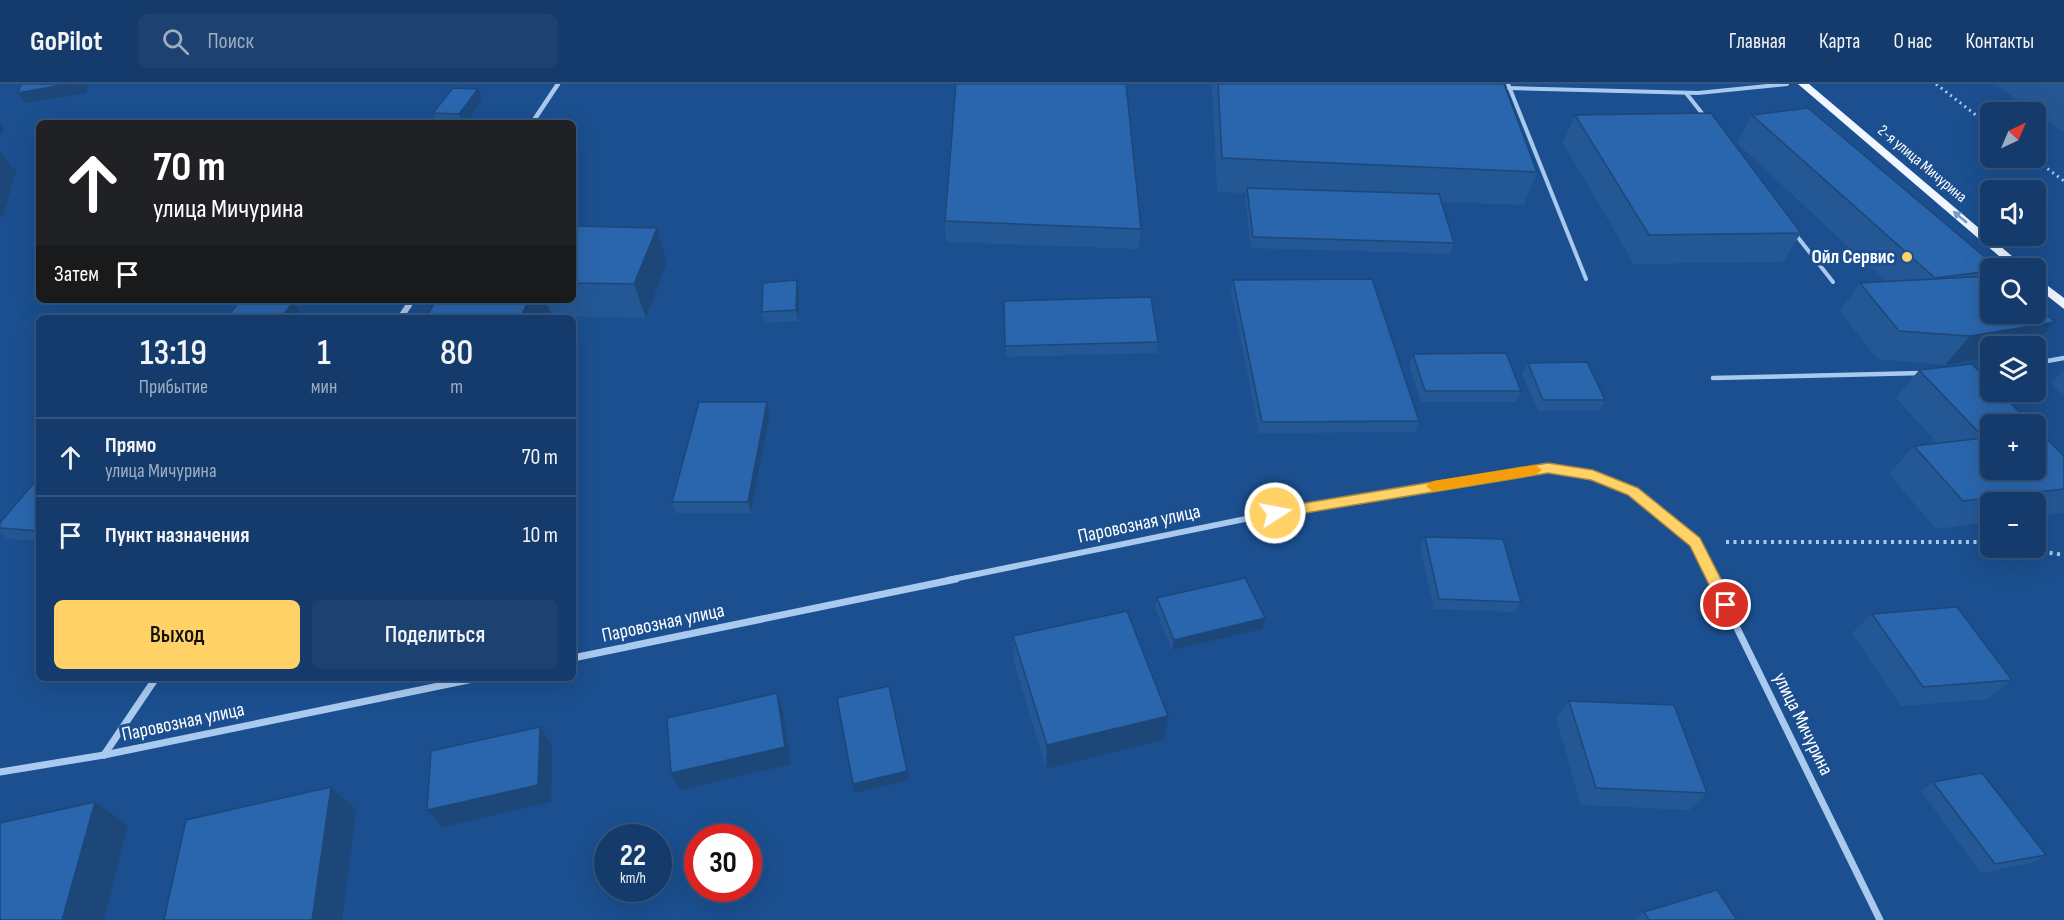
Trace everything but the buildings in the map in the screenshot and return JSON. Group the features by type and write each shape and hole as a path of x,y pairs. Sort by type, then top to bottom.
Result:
{"main road":[{"name":"2-я улица Мичурина","path":"1803,84 2008,258"},
{"path":"2046,290 2064,306"}],"street":[{"path":"534,120 558,84"},
{"name":"Паровозная улица","path":"576,657 1299,508 1548,468 1593,475 1633,492 1695,542"},
{"name":"улица Мичурина","path":"1695,542 1880,920"},
{"path":"104,755 154,681"},
{"name":"Паровозная улица","path":"0,772 104,755 463,681"}],"lane":[{"path":"1586,279 1509,86 1686,93 1787,84"},
{"path":"1686,93 1708,122"},
{"path":"1789,225 1833,282"},
{"path":"2046,361 2064,358"},
{"path":"1965,373 1980,371"},
{"path":"1713,378 1929,373"}],"path":[{"path":"1936,84 1980,118"},
{"path":"2046,168 2064,181"},
{"path":"1695,542 1980,542"},
{"path":"2046,552 2064,555"}],"slow traffic":[{"path":"1433,486 1535,470"}],"place":[{"name":"Ойл Сервис","path":"1907,257"}],"route":[{"path":"1275,513 1548,468 1593,475 1633,492 1695,542 1726,605"}]}
